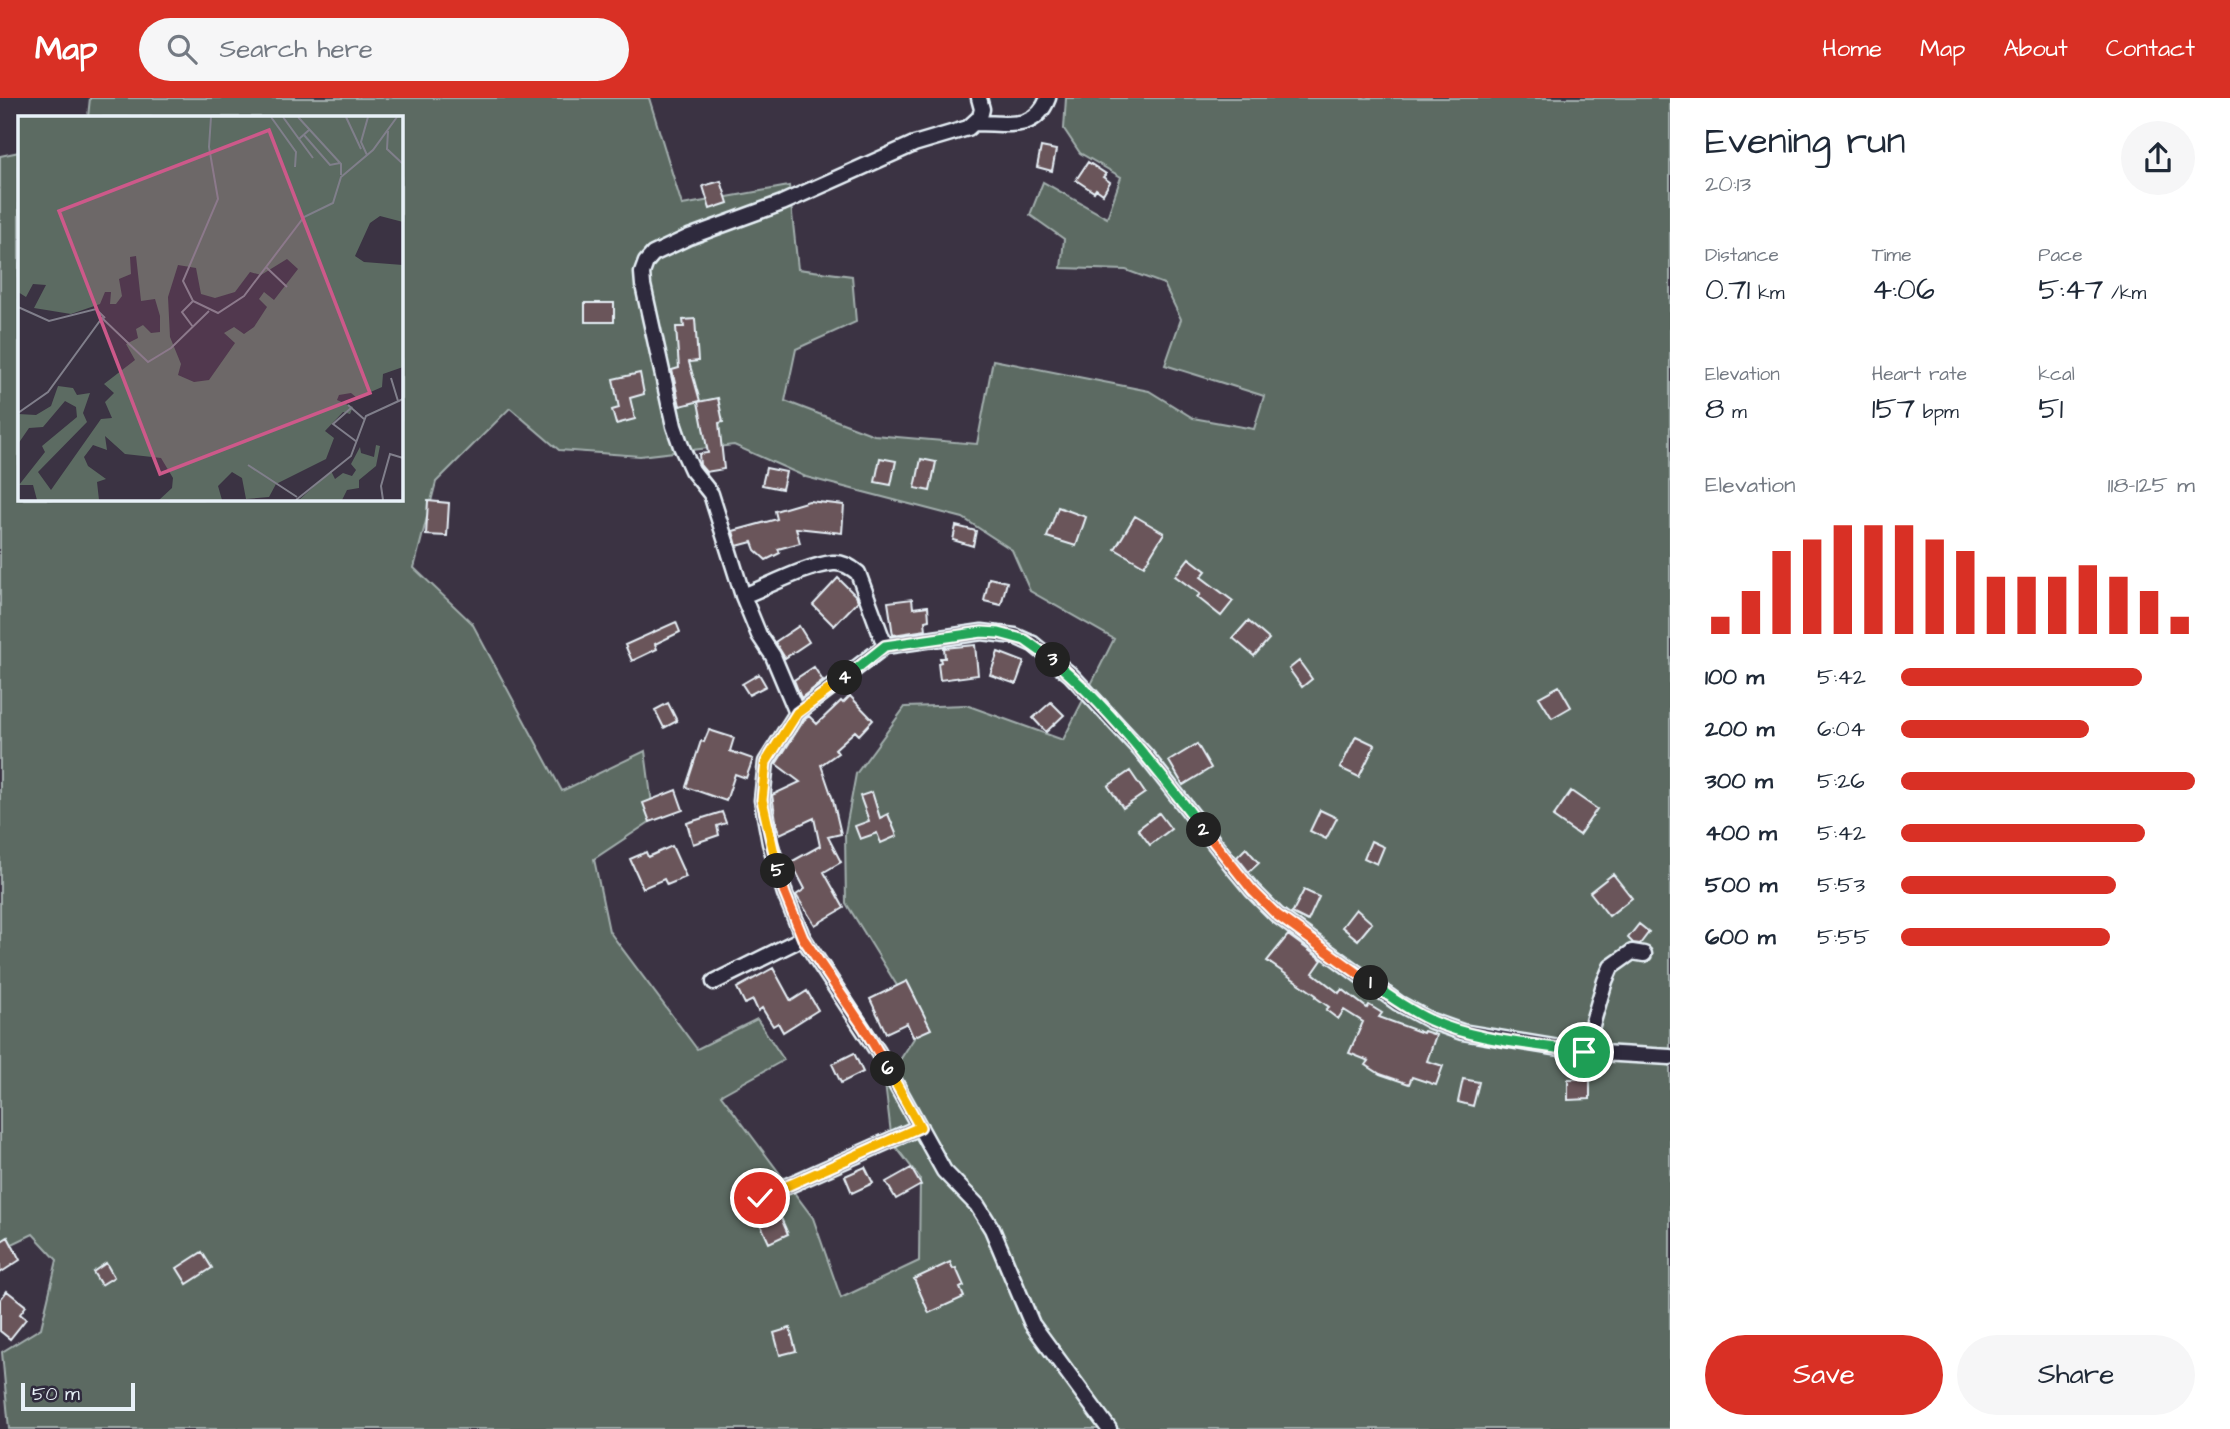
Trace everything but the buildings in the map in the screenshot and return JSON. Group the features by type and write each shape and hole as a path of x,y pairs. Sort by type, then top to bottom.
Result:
{"street":[{"path":"976,123 982,109 979,98"},
{"path":"797,713 743,596 711,494 692,470 674,426 643,285 642,273 646,262 653,254 689,237 782,203 914,144 968,128 976,123 1031,122 1043,112 1048,98"},
{"path":"743,596 814,568 835,563 849,565 858,573 885,646"},
{"path":"1109,1429 1032,1324 992,1229 977,1205 944,1171 864,1028 803,938 785,894 770,843 762,800 766,762 797,713 885,646 982,632 1015,636 1033,644 1071,675 1146,756 1239,875 1277,915 1398,1003 1431,1021 1462,1032 1584,1052 1670,1057"},
{"path":"713,982 803,938"},
{"path":"1584,1052 1611,967 1632,952 1644,954"},
{"path":"760,1198 920,1127"}],"green space":[{"path":"90,98 649,98 682,205 789,186 798,269 852,276 856,322 796,349 785,401 874,435 977,444 993,360 1149,391 1193,418 1254,429 1264,396 1165,365 1181,319 1164,284 1126,270 1061,268 1064,239 1030,215 1043,182 1107,218 1121,177 1080,153 1064,129 1066,98 1670,98 1670,1429 9,1429 2,1352 41,1328 57,1260 33,1234 0,1250 0,156 18,152 18,500 402,500 402,116 88,116","holes":["510,408 559,450 640,456 734,445 806,477 963,518 1012,550 1030,591 1114,639 1063,740 966,705 905,707 856,774 845,833 846,903 922,1026 885,1083 892,1142 920,1178 919,1261 841,1298 813,1218 721,1095 784,1060 757,1019 697,1049 609,931 594,859 654,819 645,751 562,791 472,623 414,568 436,482"]}],"route":[{"path":"760,1198 920,1127 864,1028 803,938 785,894 770,843 762,800 766,762 797,713 885,646 982,632 1015,636 1033,644 1071,675 1146,756 1233,867 1277,915 1398,1003 1431,1021 1462,1032 1584,1052"}]}
